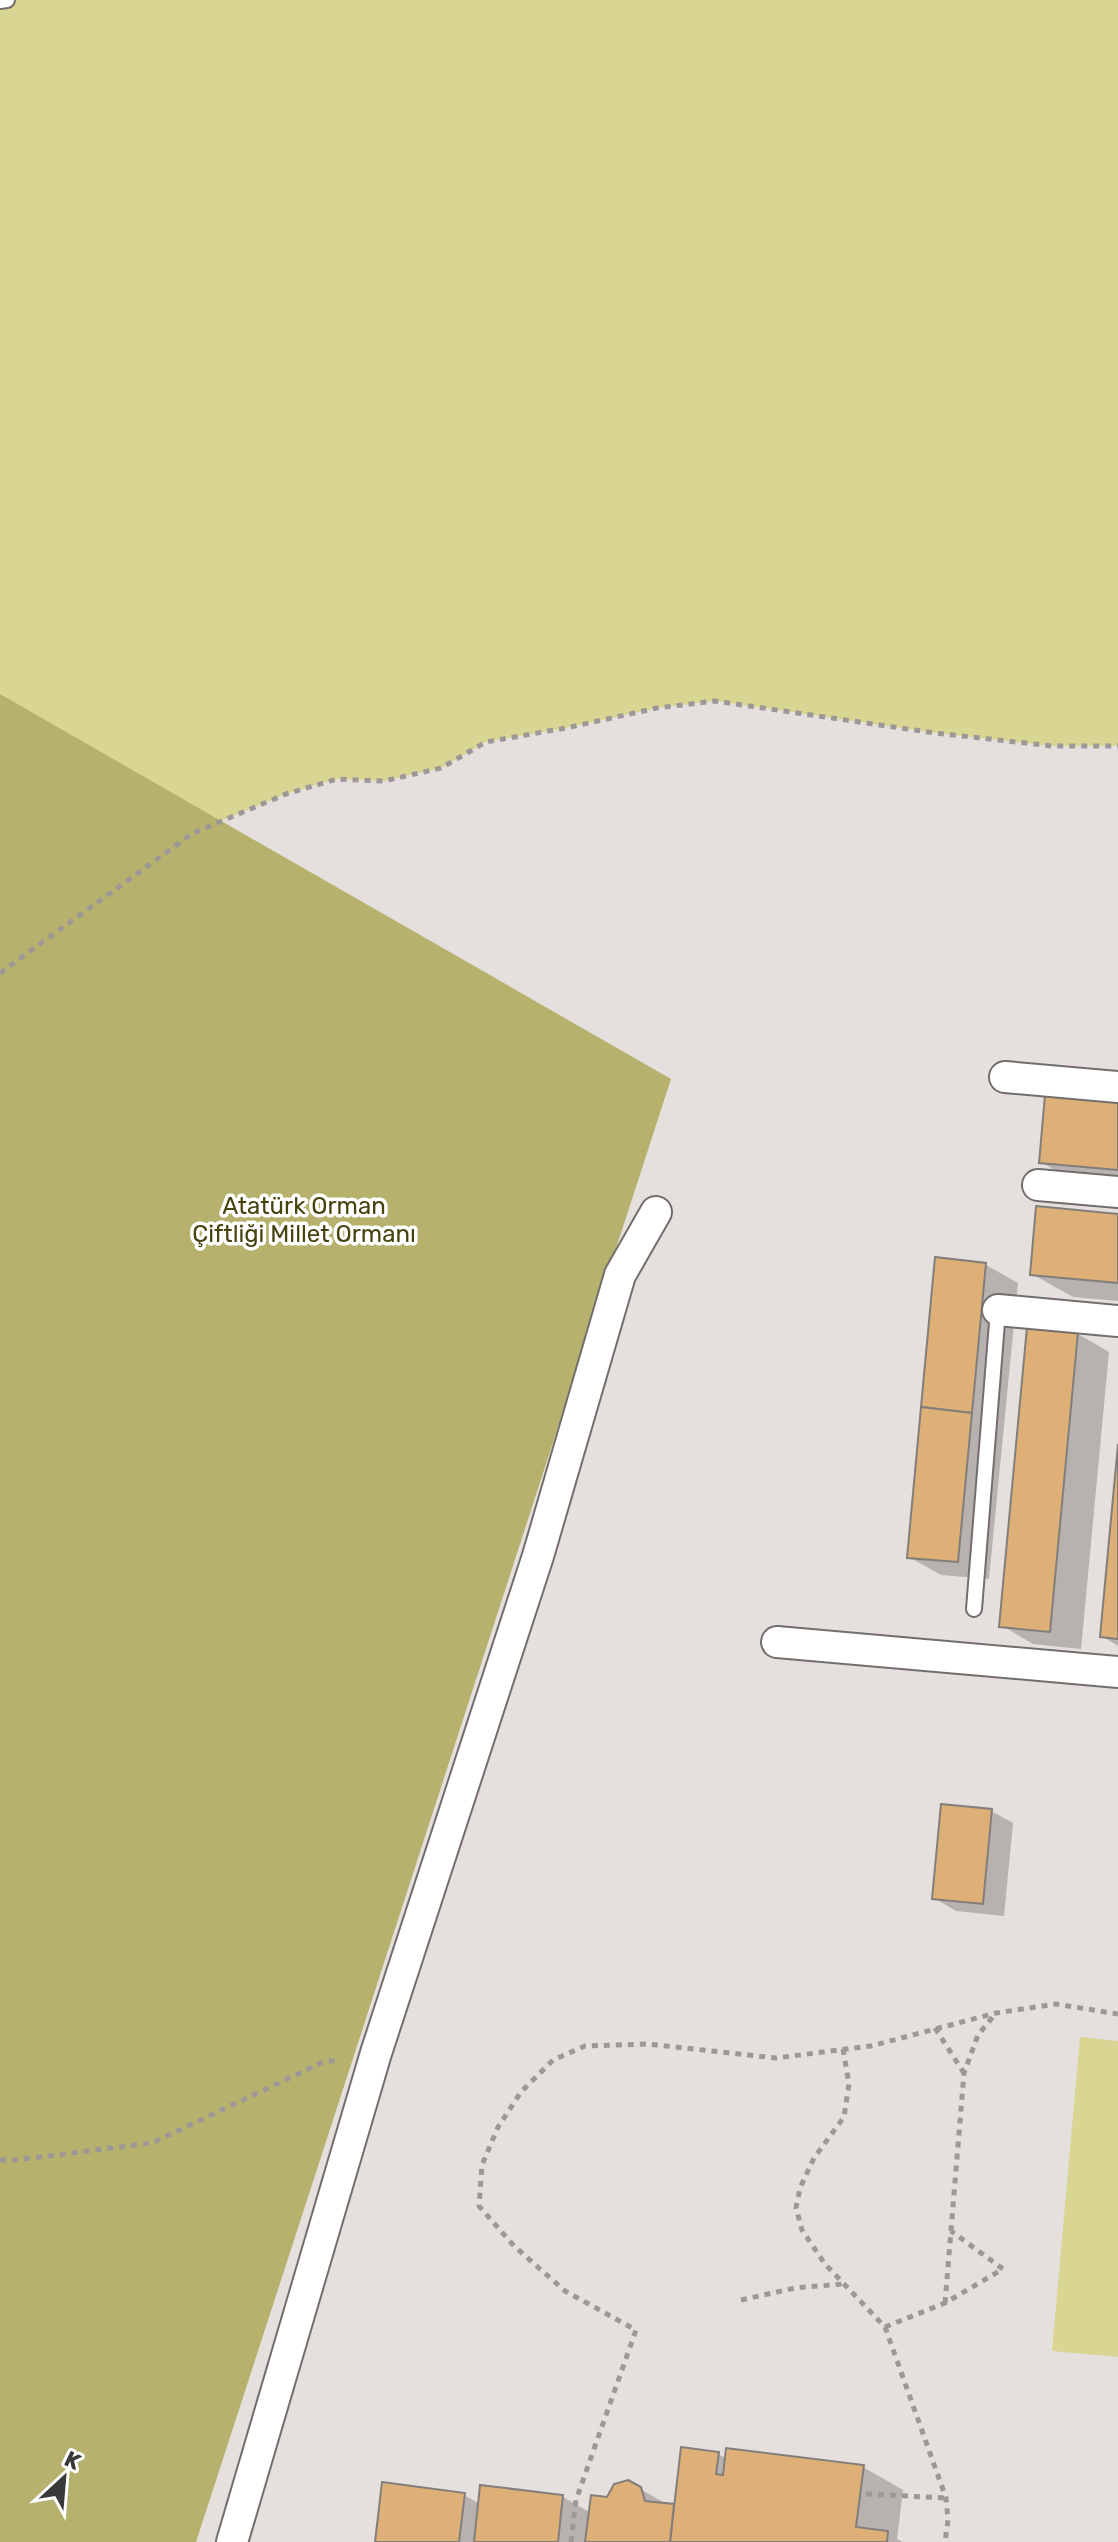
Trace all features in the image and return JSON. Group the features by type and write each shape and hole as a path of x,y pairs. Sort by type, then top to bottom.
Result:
{"street":[{"path":"1005,1077 1118,1087"},
{"path":"1038,1185 1118,1192"},
{"path":"232,2542 376,2053 538,1556 620,1275 656,1212"},
{"path":"998,1310 1118,1321"},
{"path":"777,1642 1118,1672"}],"lane":[{"path":"0,1 7,0"},
{"path":"974,1609 998,1310"}],"path":[{"path":"0,973 193,833 286,794 337,779 384,781 441,768 486,742 657,708 715,701 935,733 1052,746 1118,746"},
{"path":"571,2542 576,2500 636,2330 565,2291 514,2246 479,2206 482,2165 498,2127 521,2092 553,2060 585,2046 648,2044 776,2058 871,2046 996,2013 1056,2004 1118,2014"},
{"path":"945,2303 964,2073 978,2035 996,2013"},
{"path":"935,2028 964,2073"},
{"path":"843,2049 849,2084 844,2117 814,2158 800,2188 796,2208 802,2230 825,2264 885,2327 946,2498 948,2520 945,2542"},
{"path":"0,2160 152,2143 321,2063 376,2053"},
{"path":"885,2327 945,2303 1003,2269 951,2231"},
{"path":"741,2300 795,2288 844,2284"},
{"path":"866,2494 946,2498"}],"shaded area":[{"path":"0,0 1118,0 1118,746 1052,746 935,733 715,701 657,708 486,742 441,768 384,781 337,779 286,794 193,833 0,705"},
{"path":"1080,2037 1118,2041 1118,2357 1052,2351"}],"green space":[{"name":"Atatürk Orman Çiftliği Millet Ormanı","path":"0,694 671,1079 196,2542 0,2542"}],"building":[{"path":"1045,1095 1118,1101 1118,1170 1039,1163"},
{"path":"1036,1206 1118,1214 1118,1283 1030,1275"},
{"path":"935,1257 986,1263 972,1413 921,1407"},
{"path":"1027,1327 1078,1332 1050,1632 999,1627"},
{"path":"921,1407 972,1413 958,1562 907,1558"},
{"path":"1118,1444 1118,1639 1100,1637"},
{"path":"941,1804 992,1809 983,1904 932,1899"},
{"path":"681,2447 719,2452 716,2474 723,2475 726,2448 864,2465 856,2527 888,2531 887,2542 670,2542"},
{"path":"628,2480 641,2487 645,2501 674,2504 670,2542 585,2542 591,2495 607,2497 614,2484"},
{"path":"382,2482 465,2493 459,2542 375,2542"},
{"path":"480,2485 563,2495 558,2542 474,2542"}]}
